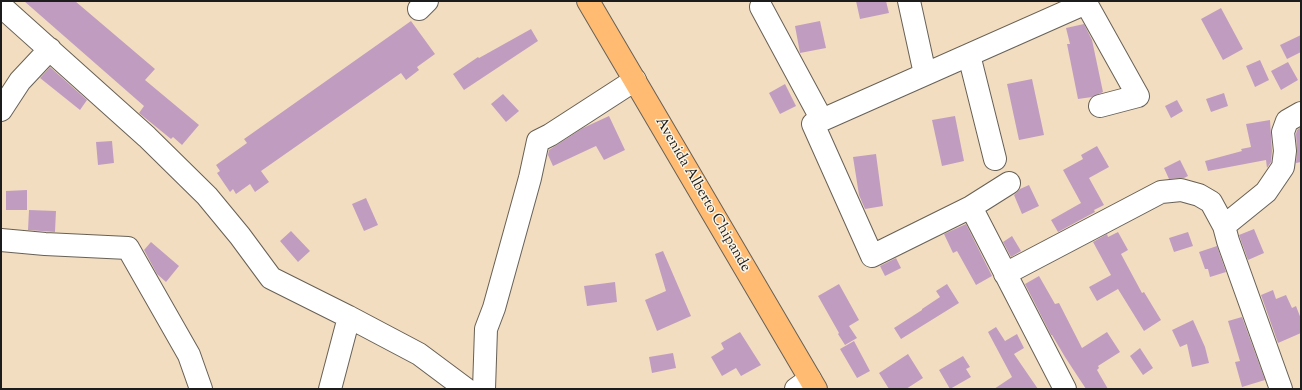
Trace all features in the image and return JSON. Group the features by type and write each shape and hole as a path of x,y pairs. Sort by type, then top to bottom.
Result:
{"main road":[{"name":"Avenida Alberto Chipande","path":"588,1 807,386"}],"street":[{"path":"909,1 925,74"},
{"path":"1009,183 971,207 872,256 814,124 1086,4 1138,96 1100,106"},
{"path":"1,6 148,137 207,196 240,236 271,278 349,316 419,354 466,389"},
{"path":"761,7 822,120"},
{"path":"1,110 20,81 50,49"},
{"path":"969,55 995,159"},
{"path":"484,389 486,329 494,308 530,178 538,141 550,135 634,80"},
{"path":"1224,226 1266,192 1283,167 1285,150 1283,132 1287,121 1301,112"},
{"path":"1005,274 1161,192 1181,190 1199,195 1211,202 1224,226 1281,389"},
{"path":"971,207 1065,389"},
{"path":"1,240 45,244 128,248 189,355 201,389"},
{"path":"330,389 349,316"}],"building":[{"path":"24,1 75,1 155,69 145,80 199,125 182,145 173,137 171,139 139,113 144,106"},
{"path":"856,1 886,1 889,13 860,19"},
{"path":"1221,8 1243,49 1223,60 1201,19"},
{"path":"411,21 435,54 417,67 419,70 406,80 401,73 261,171 269,182 255,192 250,184 236,194 233,189 230,192 217,173 220,171 216,165 247,143 244,139"},
{"path":"820,21 826,48 800,53 795,26"},
{"path":"1084,24 1092,40 1103,92 1092,97 1078,99 1067,44 1070,44 1066,28"},
{"path":"531,29 538,41 464,90 453,74 478,57 479,58"},
{"path":"1301,35 1301,52 1287,59 1280,45"},
{"path":"1260,60 1269,80 1255,87 1246,66"},
{"path":"1288,62 1298,80 1281,90 1271,71"},
{"path":"50,67 87,100 80,110 40,78"},
{"path":"1032,79 1044,135 1019,140 1007,84"},
{"path":"785,84 796,106 780,114 769,93"},
{"path":"1224,93 1228,106 1211,112 1206,99"},
{"path":"503,94 519,111 506,122 491,104"},
{"path":"1177,100 1183,111 1171,118 1165,106"},
{"path":"609,116 625,150 604,160 596,146 553,166 548,155 549,150 583,128"},
{"path":"955,116 964,161 942,166 932,120"},
{"path":"1270,120 1272,151 1271,162 1267,168 1266,160 1208,171 1205,161 1242,151 1241,149 1251,147 1246,124"},
{"path":"1301,127 1301,162 1296,163 1296,134 1297,130"},
{"path":"112,141 114,163 98,165 96,142"},
{"path":"1097,146 1109,167 1089,178 1104,205 1094,210 1095,212 1058,232 1051,220 1081,203 1063,170 1083,159 1081,155"},
{"path":"876,154 883,206 865,209 859,195 853,157"},
{"path":"1180,160 1188,176 1184,178 1169,179 1164,168"},
{"path":"1029,185 1039,206 1022,214 1014,195 1020,189"},
{"path":"27,190 27,210 6,210 6,191"},
{"path":"366,198 378,225 364,231 352,204"},
{"path":"29,210 56,211 55,232 28,230"},
{"path":"966,224 992,276 976,285 957,251 953,253 944,234"},
{"path":"1254,229 1264,253 1248,260 1239,235"},
{"path":"291,231 310,251 298,262 280,241"},
{"path":"1118,232 1128,250 1121,254 1142,293 1144,292 1161,320 1144,331 1118,289 1097,301 1089,287 1111,275 1093,242 1107,234 1108,237"},
{"path":"1188,232 1193,246 1174,252 1169,238"},
{"path":"1012,236 1021,251 1011,257 1003,242"},
{"path":"151,242 179,266 166,282 157,274 144,250"},
{"path":"1217,246 1226,272 1210,277 1208,269 1205,269 1199,252"},
{"path":"663,251 691,316 657,331 645,300 666,291 655,254"},
{"path":"896,258 901,268 885,276 880,266"},
{"path":"1039,276 1055,304 1059,303 1082,348 1107,332 1120,352 1098,366 1099,368 1097,370 1108,389 1086,389 1051,335 1025,284"},
{"path":"615,282 617,302 587,306 584,286"},
{"path":"839,284 859,320 849,326 857,338 845,345 818,296"},
{"path":"947,284 959,303 901,339 894,328 940,297 936,291"},
{"path":"1273,290 1276,299 1286,295 1292,308 1296,306 1301,319 1301,333 1278,343 1261,295"},
{"path":"1242,317 1265,380 1242,387 1235,362 1240,361 1228,321"},
{"path":"1193,320 1205,347 1209,363 1192,367 1187,344 1180,347 1172,330"},
{"path":"996,327 1005,341 1017,334 1024,348 1014,354 1038,389 994,389 1012,377 988,332"},
{"path":"740,332 761,365 741,376 736,368 722,376 711,357 724,349 721,343"},
{"path":"854,341 870,371 857,378 840,349"},
{"path":"1140,348 1153,368 1143,375 1130,356"},
{"path":"673,353 676,368 652,373 649,357"},
{"path":"908,354 923,378 906,389 889,389 879,373"},
{"path":"963,356 970,367 966,369 971,377 950,389 939,370"}]}
